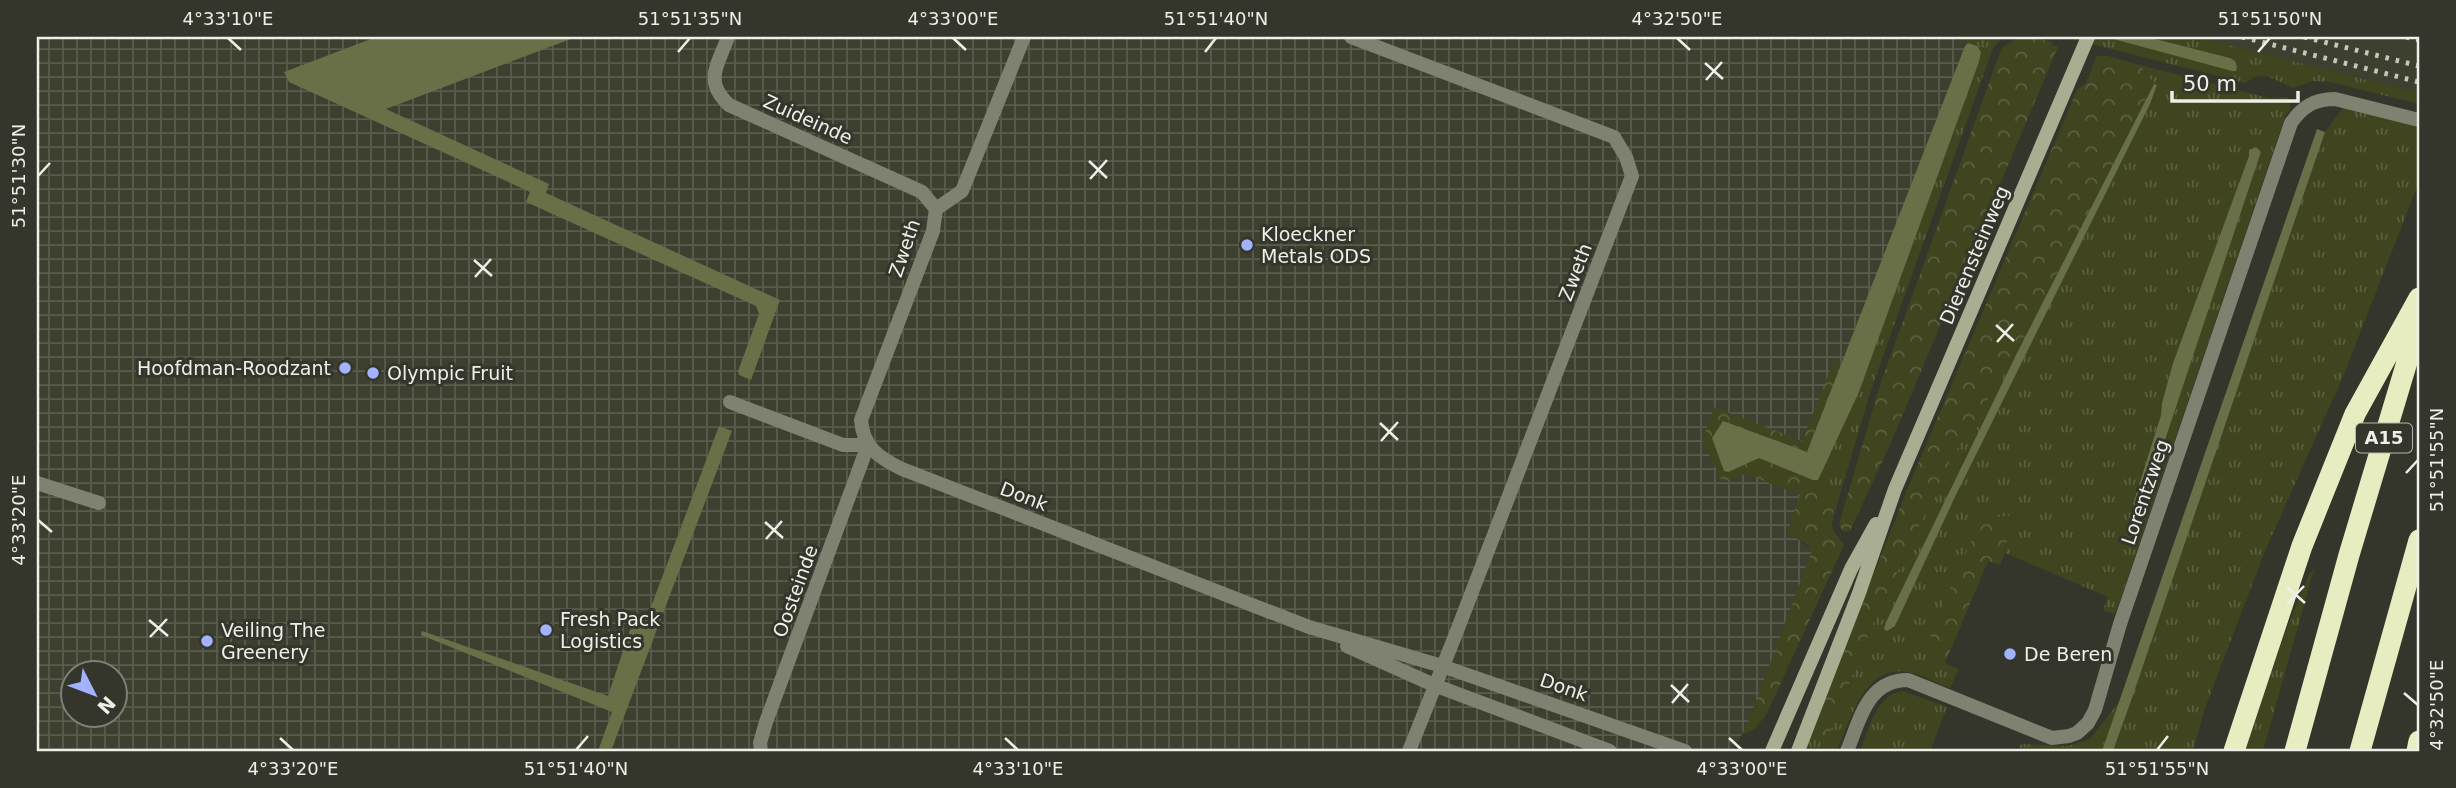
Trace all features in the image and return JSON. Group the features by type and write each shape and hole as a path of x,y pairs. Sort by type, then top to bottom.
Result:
{"highway":[{"name":"A15","path":"2234,751 2302,546 2356,414 2419,298"},
{"name":"A15","path":"2295,751 2349,555 2419,322"},
{"path":"2360,751 2419,540"},
{"path":"2417,751 2419,741"}],"main road":[{"name":"Dierensteinweg","path":"1798,751 1859,593 1895,489 2088,37"},
{"name":"Dierensteinweg","path":"1772,751 1851,569 1895,489"}],"street":[{"name":"Zuideinde","path":"728,37 714,72 713,85 719,96 729,105 922,192 936,209"},
{"name":"Zweth","path":"868,445 862,434 861,420 933,231 936,209 962,191 1024,37"},
{"name":"Zweth","path":"1351,37 1614,137 1626,157 1632,176 1434,685"},
{"name":"Lorentzweg","path":"1847,751 1869,699 1882,686 1898,680 1908,680 2052,738 2069,736 2083,729 2095,710 2120,624 2291,123 2309,104 2326,99 2419,120"},
{"path":"730,402 843,446 868,445"},
{"name":"Donk","path":"868,445 880,458 902,469 1308,627 1434,685 1610,751"},
{"name":"Oosteinde","path":"761,751 760,743 766,722 868,445"},
{"path":"37,484 99,503"},
{"name":"Donk","path":"1308,627 1442,666 1685,751"},
{"path":"1409,751 1434,685"}],"shaded area":[{"path":"37,37 1967,37 1964,45 1970,50 1801,543 1813,548 1749,721 1733,751 37,751"},
{"path":"376,37 576,37 386,109 549,184 546,193 780,300 751,380 739,375 738,371 759,314 756,306 526,202 530,192 289,82 284,72"},
{"path":"2106,37 2147,37 2230,58 2235,61 2237,67 2236,71 2232,71"},
{"path":"2197,37 2419,37 2419,93"},
{"path":"1968,43 1977,46 1981,52 1979,62 1859,392 1818,480 1759,458 1728,472 1724,471 1712,438 1723,421 1807,452"},
{"path":"2154,84 2157,85 2150,104 1954,499 1895,626 1887,631 1884,629 1886,622 2016,355"},
{"path":"2317,129 2325,132 2132,698 2113,751 2102,751"},
{"path":"2256,147 2261,152 2143,506 2138,507 2133,504 2161,415 2173,363 2249,150"},
{"path":"719,426 732,431 611,751 598,751 612,712 421,635 422,631 608,696 633,621 642,629 646,620"}],"green space":[{"path":"1967,37 2003,37 1993,48 1871,390 1832,522 1835,499 1821,490 1818,480 1859,392 1979,63 1981,52 1968,43 1964,45"},
{"path":"2019,37 2052,42 2052,45 2058,47 1889,447 1850,531 1846,532 1839,524 1880,385 1999,55 2003,47"},
{"path":"2064,37 2197,37 2419,93 2419,104 2329,82 2313,81 2293,88 2274,79 2258,76 2245,83"},
{"path":"2097,56 2108,56 2140,65 2154,84 2016,355 1953,455 1873,623 1827,740 1810,736 1906,492 2077,90 2086,83"},
{"path":"2140,65 2269,98 2288,97 2291,108 2285,117 2116,612 2113,614 2103,610 2108,597 2005,553 2011,516 1981,518 1945,663 1959,669 1950,688 1908,672 1893,672 1880,677 1861,697 1837,751 1806,751 1809,736 1827,739 1873,623 1953,455 2016,355 1886,622 1895,626 1954,499 2150,104 2157,85","holes":["2249,150 2261,152 2143,505 2138,507 2133,503 2161,415 2173,363"]},
{"path":"2343,108 2419,126 2419,182 2342,379 2265,551 2205,708 2193,751 2113,751 2325,132"},
{"path":"1834,360 1841,362 1807,452 1726,421 1728,472 1759,458 1818,480 1821,490 1835,499 1833,530 1844,545 1767,713 1755,729 1742,735 1813,548 1787,533 1800,495 1745,474 1726,481 1721,479 1702,440 1714,407 1802,441"},
{"path":"2011,516 2005,553 2000,565 1988,561 1945,663 1930,635 1981,518"},
{"path":"2314,569 2263,751 2245,751 2285,633 2309,574"},
{"path":"1903,691 1947,707 1930,751 1860,751 1880,706 1886,699"},
{"path":"2119,702 2102,751 2018,751 2021,744 2068,746 2090,739"}],"railway":[{"path":"2242,37 2419,82"},
{"path":"2304,37 2419,66"},
{"path":"2406,37 2419,40"}],"place":[{"name":"Kloeckner Metals ODS","path":"1247,245"},
{"name":"Hoofdman-Roodzant","path":"345,368"},
{"name":"Olympic Fruit","path":"373,373"},
{"name":"Fresh Pack Logistics","path":"546,630"},
{"name":"Veiling The Greenery","path":"207,641"},
{"name":"De Beren","path":"2010,654"}]}
